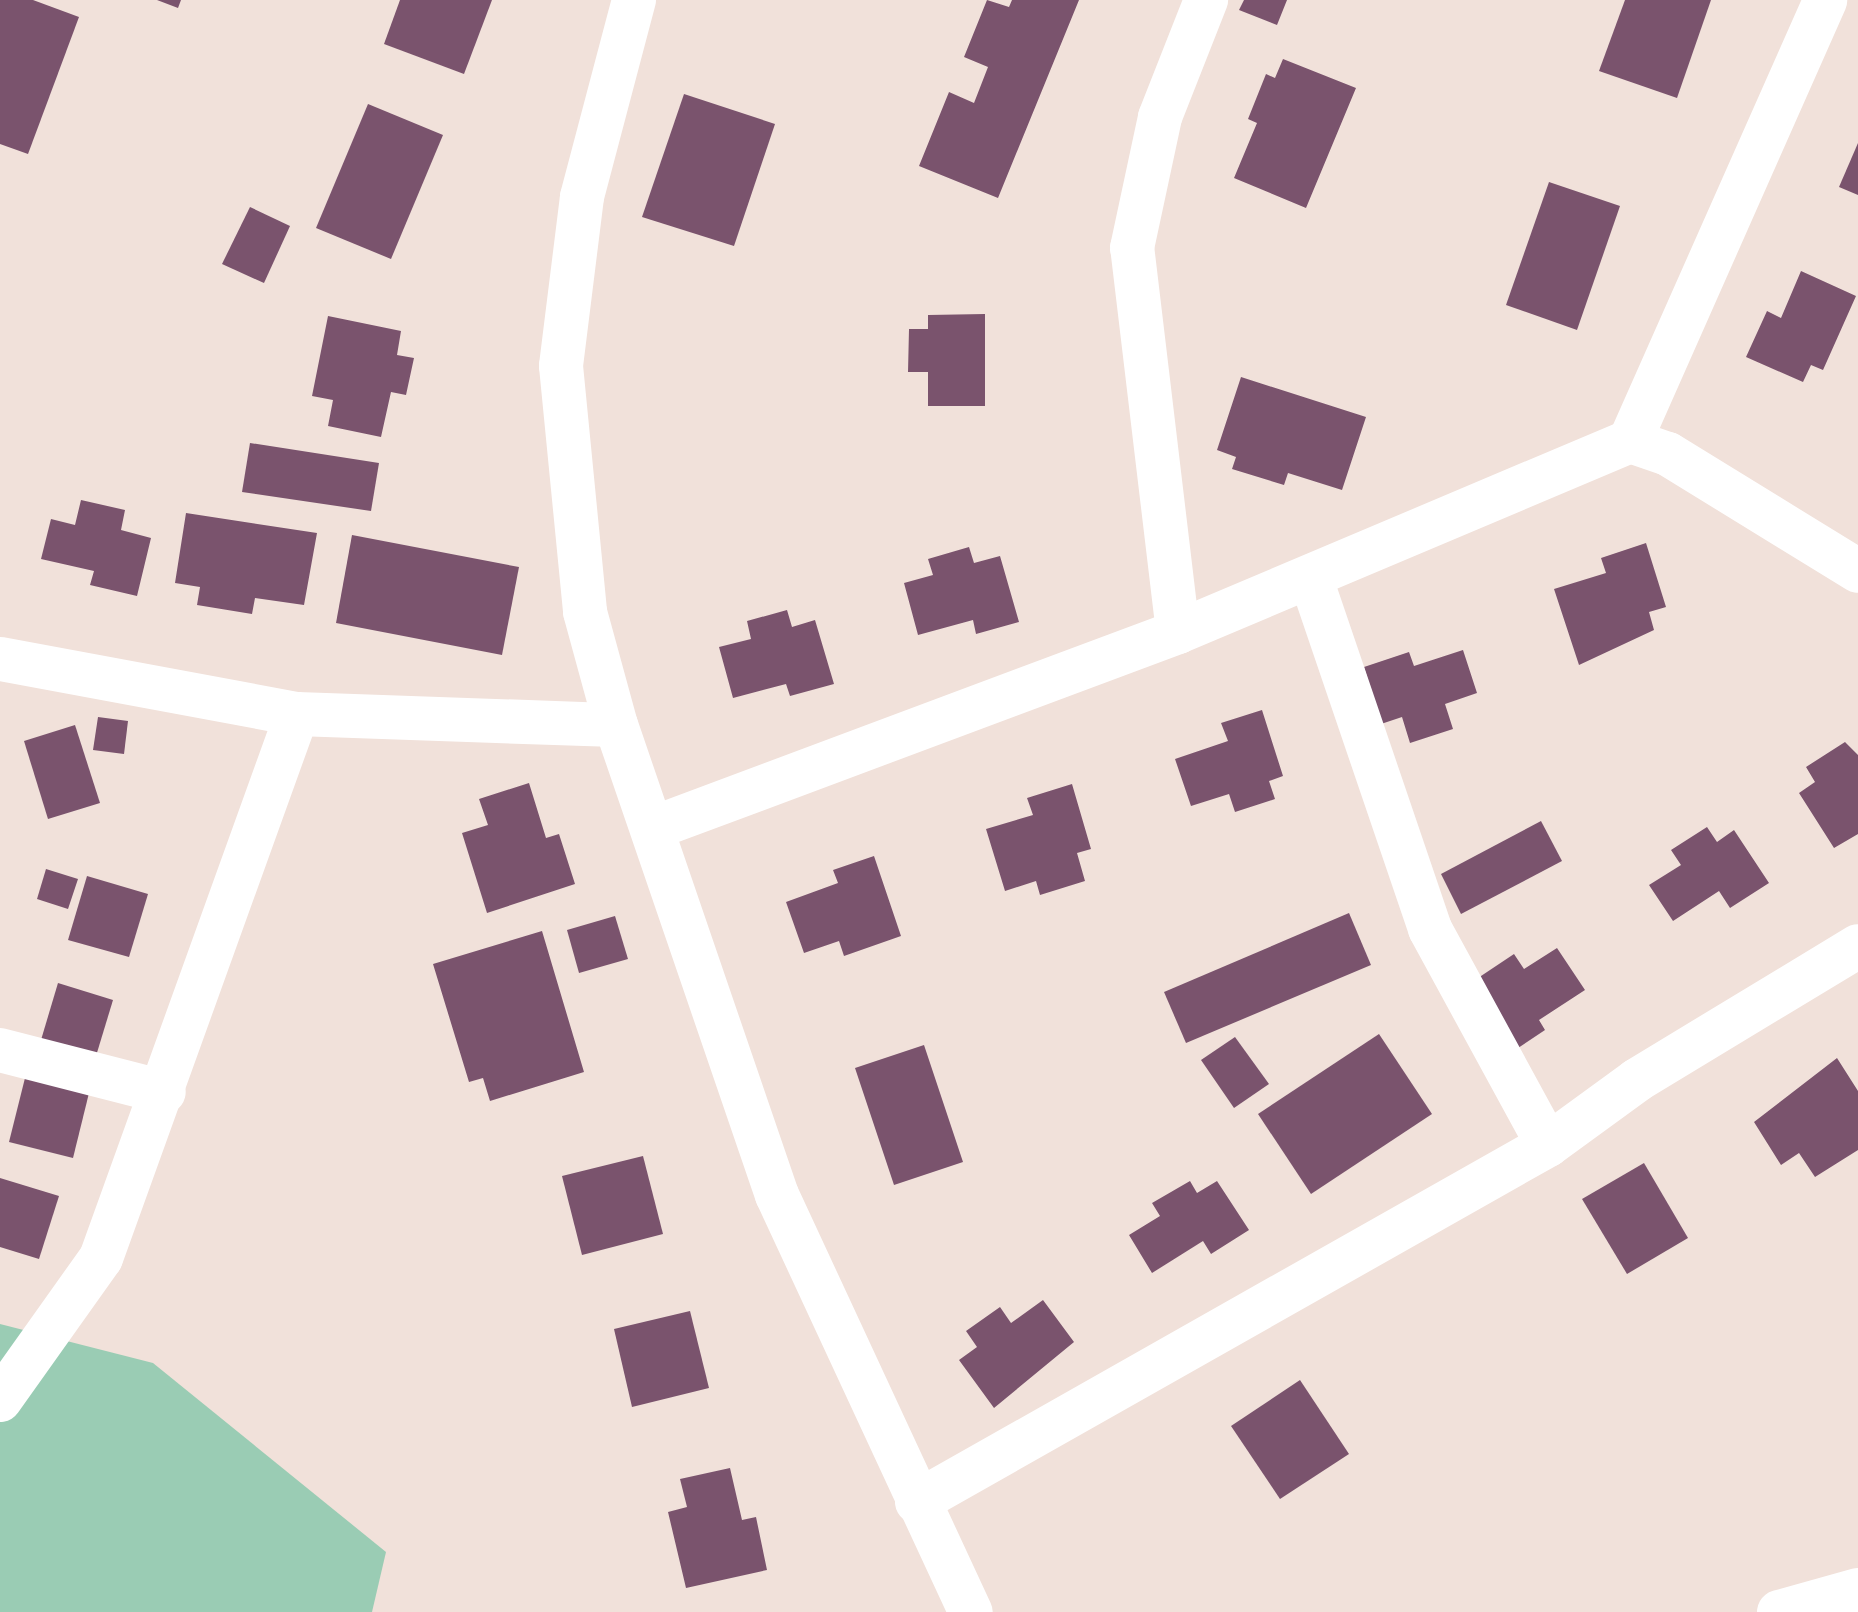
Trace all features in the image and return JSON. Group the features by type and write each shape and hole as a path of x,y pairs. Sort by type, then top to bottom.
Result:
{"street":[{"path":"634,0 582,197 561,366 585,612 616,725 656,827 777,1195 917,1502 971,1612"},
{"path":"1178,632 1132,248 1160,117 1206,0"},
{"path":"1630,441 1825,0"},
{"path":"656,827 1178,632 1311,579 1630,441 1668,454 1858,571"},
{"path":"1311,579 1430,929 1548,1145"},
{"path":"0,659 297,714 616,725"},
{"path":"0,1400 101,1258 164,1092 297,714"},
{"path":"917,1502 1548,1145 1637,1080 1858,946"},
{"path":"0,1050 164,1092"},
{"path":"1779,1612 1858,1590"}],"green space":[{"path":"0,1324 153,1363 386,1552 372,1612 0,1612"}],"building":[{"path":"0,0 33,0 79,17 28,154 0,144"},
{"path":"157,0 181,0 178,8"},
{"path":"400,0 492,0 464,74 384,44"},
{"path":"987,0 1009,7 1012,0 1079,0 998,198 919,166 949,92 974,103 988,67 964,57"},
{"path":"1244,0 1287,0 1277,25 1239,10"},
{"path":"1625,0 1711,0 1677,98 1599,71"},
{"path":"1283,59 1356,88 1306,208 1234,178 1257,123 1248,119 1266,74 1275,78"},
{"path":"684,94 775,124 734,246 642,217"},
{"path":"368,104 443,135 391,259 316,228"},
{"path":"1858,143 1858,195 1839,187"},
{"path":"1549,182 1620,206 1577,330 1506,305"},
{"path":"250,207 290,226 264,283 222,264"},
{"path":"1801,271 1856,296 1823,370 1811,365 1803,382 1746,357 1767,311 1781,318"},
{"path":"985,314 985,406 928,406 928,372 908,372 909,329 928,329 928,315"},
{"path":"328,316 401,331 397,355 414,358 406,395 391,392 381,437 328,426 333,400 312,396"},
{"path":"1241,377 1366,417 1342,490 1288,473 1284,485 1232,469 1236,457 1217,450"},
{"path":"250,443 379,463 371,511 242,492"},
{"path":"81,500 125,510 121,530 151,538 137,596 90,585 94,571 41,559 51,519 75,525"},
{"path":"186,513 317,533 304,605 255,598 252,614 197,605 200,587 175,583"},
{"path":"352,535 519,567 502,655 336,623"},
{"path":"1646,543 1666,607 1649,612 1654,630 1579,665 1554,589 1606,573 1601,558"},
{"path":"969,547 974,563 1000,556 1019,622 976,634 973,620 918,635 904,583 933,575 928,559"},
{"path":"787,610 792,627 815,620 834,684 790,696 786,684 733,698 719,647 751,639 747,621"},
{"path":"1463,650 1477,693 1445,704 1453,729 1410,743 1402,717 1381,724 1364,667 1409,652 1414,666"},
{"path":"1262,710 1283,776 1269,781 1275,799 1235,812 1229,794 1191,806 1175,759 1228,741 1221,723"},
{"path":"98,717 128,721 124,754 93,750"},
{"path":"75,725 100,803 48,819 24,741"},
{"path":"1845,742 1858,755 1858,834 1834,848 1799,793 1815,782 1806,767"},
{"path":"529,783 546,838 559,834 575,884 487,913 462,833 488,825 479,799"},
{"path":"1072,784 1091,849 1077,853 1085,881 1040,895 1036,881 1005,891 986,829 1033,815 1027,798"},
{"path":"1541,821 1562,861 1461,914 1441,874"},
{"path":"1707,827 1717,842 1734,830 1769,883 1730,908 1719,891 1673,921 1649,885 1681,865 1671,850"},
{"path":"874,856 901,936 844,956 839,941 804,953 786,902 838,883 833,870"},
{"path":"46,869 78,879 68,909 37,899"},
{"path":"87,876 148,894 129,957 68,940"},
{"path":"1349,913 1371,965 1186,1043 1164,992"},
{"path":"615,916 628,959 579,973 567,930"},
{"path":"542,931 584,1072 490,1101 483,1078 469,1082 433,964"},
{"path":"1557,948 1585,990 1539,1020 1545,1030 1509,1054 1478,978 1514,954 1524,969"},
{"path":"58,983 113,1000 96,1056 41,1040"},
{"path":"1379,1034 1432,1114 1311,1194 1258,1114"},
{"path":"1235,1037 1269,1084 1234,1108 1201,1060"},
{"path":"924,1045 963,1162 894,1185 855,1068"},
{"path":"1837,1058 1858,1091 1858,1150 1815,1177 1799,1153 1781,1165 1754,1122"},
{"path":"25,1078 89,1093 73,1158 9,1142"},
{"path":"643,1156 663,1234 582,1255 562,1176"},
{"path":"1644,1163 1688,1238 1627,1274 1582,1199"},
{"path":"0,1178 59,1196 39,1259 0,1247"},
{"path":"1190,1181 1197,1193 1217,1181 1249,1230 1211,1254 1203,1241 1152,1273 1129,1235 1160,1216 1152,1203"},
{"path":"1043,1300 1074,1342 994,1408 959,1360 977,1347 966,1331 1000,1307 1011,1323"},
{"path":"690,1311 709,1388 632,1407 614,1329"},
{"path":"1300,1380 1349,1454 1280,1499 1231,1426"},
{"path":"730,1468 742,1520 756,1517 767,1570 686,1588 668,1512 687,1507 680,1479"}]}
